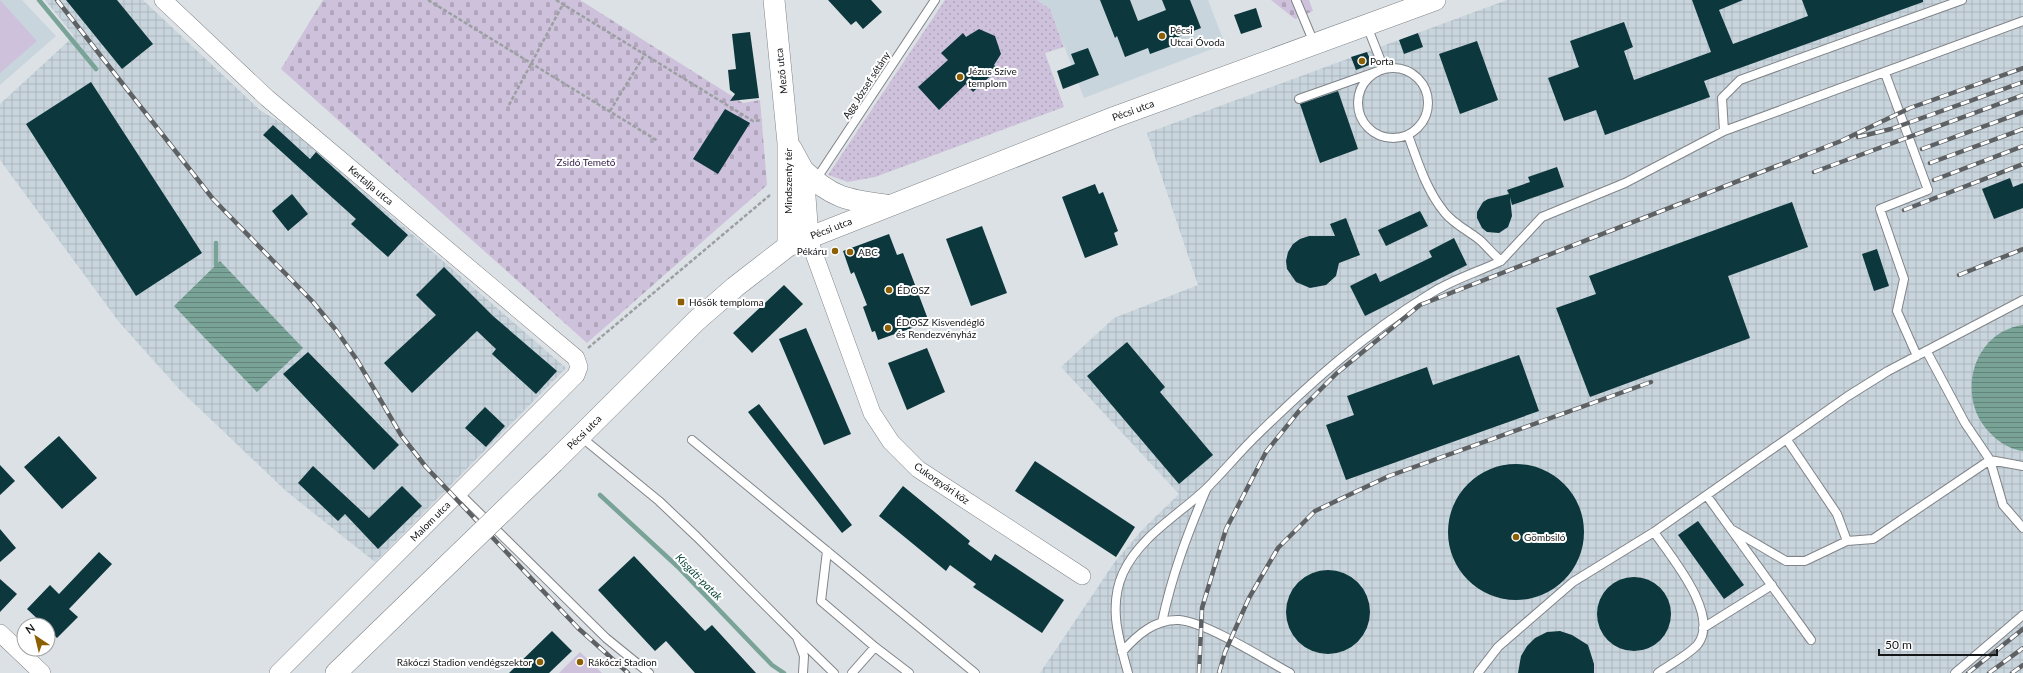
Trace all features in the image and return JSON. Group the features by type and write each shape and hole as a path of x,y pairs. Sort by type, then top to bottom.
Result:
{"street":[{"name":"Kertalja utca","path":"163,0 267,98 577,363"},
{"name":"Mező utca","path":"774,0 788,143"},
{"name":"Pécsi utca","path":"336,673 580,437 696,321 746,278 788,246 1115,117 1435,0"},
{"name":"Mindszenty tér","path":"788,143 802,177 808,237"},
{"name":"Mindszenty tér","path":"788,246 802,177"},
{"path":"802,177 831,193 849,200 888,206"},
{"name":"Cukorgyári köz","path":"808,237 872,413 891,442 918,469 1082,576"},
{"name":"Malom utca","path":"278,673 576,375 577,363"},
{"path":"0,633 42,673"}],"lane":[{"name":"Agg József sétány","path":"802,177 935,0"},
{"path":"1296,0 1314,44"},
{"path":"1724,131 1722,98 1740,80 1962,0"},
{"path":"1128,673 1122,652 1115,611 1117,592 1123,573 1134,555 1151,535 1206,489 1252,440 1311,384 1372,333 1431,293 1501,261 1542,217 1625,184 1724,131 2023,21"},
{"path":"1367,25 1384,68"},
{"path":"1299,99 1384,68 1396,68 1412,74 1424,85 1428,96 1428,108 1425,119 1418,128 1408,135 1397,138 1386,137 1375,133 1366,125 1360,115 1358,103 1360,92 1365,82 1384,68"},
{"path":"1885,73 1928,190 1880,209 1904,280 1897,311 1917,356"},
{"path":"1408,135 1425,181 1445,214 1480,241 1501,261"},
{"path":"1478,673 1503,642 1573,582 1654,532 1848,396 1888,371 1927,352 2023,300"},
{"path":"1927,352 1965,423 1990,460 2003,505 2023,528"},
{"path":"580,437 659,501 698,537 834,673"},
{"path":"692,440 975,673"},
{"path":"1787,440 1837,514 1847,540"},
{"path":"1731,529 1786,561 1805,561 1847,540 1874,539 1990,460 2023,466"},
{"path":"1162,622 1170,584 1182,545 1206,489"},
{"path":"459,493 606,638 649,673"},
{"path":"1707,496 1811,640"},
{"path":"1654,532 1696,596 1701,609 1703,628 1702,637 1697,645 1658,673"},
{"path":"827,551 821,601 909,673"},
{"path":"1703,628 1772,585"},
{"path":"1955,673 2023,615"},
{"path":"1122,652 1134,637 1162,622 1179,620 1194,623 1216,633 1290,673"},
{"path":"797,637 804,656 803,673"},
{"path":"852,673 876,647"}],"path":[{"path":"428,0 658,141"},
{"path":"556,0 753,121 762,120"},
{"path":"509,105 530,63 563,4"},
{"path":"610,112 645,54"},
{"path":"577,363 802,177"}],"shaded area":[{"path":"0,0 22,0 56,36 0,85"},
{"path":"45,0 143,0 261,111 290,128 566,368 375,562 286,491 180,390 119,322 0,160 0,104 74,36"},
{"path":"1037,0 1208,0 1225,44 1084,98 1050,9"},
{"path":"1507,0 2023,0 2023,673 1040,673 1114,563 1142,530 1179,494 1061,367 1114,318 1198,285 1147,133"},
{"path":"220,261 303,348 257,392 174,306"},
{"path":"2023,325 2023,451 2014,449 1998,440 1980,420 1974,404 1972,386 1974,369 1981,354 1991,340 2005,330"}],"green space":[{"path":"0,0 37,41 0,73"},
{"name":"Zsidó Temető","path":"323,0 580,0 743,103 760,100 767,185 587,343 281,69"},
{"path":"945,0 1037,0 1050,9 1064,47 1045,53 1064,107 875,177 848,182 828,175"},
{"path":"1271,0 1309,0 1313,11 1295,19"},
{"name":"Rákóczi Stadion","path":"580,652 602,673 559,673"}],"building":[{"path":"66,0 117,0 153,44 122,69"},
{"path":"828,0 871,0 882,12 863,29 856,21 851,25"},
{"path":"1100,0 1130,0 1138,21 1166,10 1162,0 1190,0 1201,28 1178,37 1180,43 1150,54 1148,48 1125,57 1117,36 1115,38"},
{"path":"1692,0 1743,0 1719,10 1733,44 1808,16 1802,0 1923,0 1923,2 1704,81 1710,97 1605,135 1596,110 1564,121 1548,78 1579,67 1570,41 1624,22 1633,47 1624,51 1634,80 1711,52"},
{"path":"1256,8 1262,27 1241,34 1234,15"},
{"name":"Jézus Szíve templom","path":"979,29 995,36 1001,54 994,65 998,69 973,92 966,84 939,110 918,87 948,60 941,53 963,33 966,37"},
{"path":"750,32 759,98 730,101 735,94 730,90 728,70 736,69 732,34"},
{"path":"1418,33 1423,47 1404,54 1399,40"},
{"path":"1477,41 1498,100 1460,114 1439,54"},
{"path":"1088,48 1099,75 1063,89 1057,71 1075,64 1071,54"},
{"name":"Porta","path":"1367,52 1372,64 1356,70 1351,57"},
{"path":"91,82 202,253 136,296 26,124"},
{"path":"1338,91 1358,149 1320,163 1300,104"},
{"path":"725,109 750,123 718,174 693,159"},
{"path":"273,125 310,159 316,152 408,235 388,257 351,224 356,219 263,135"},
{"path":"1557,167 1564,187 1512,205 1510,197 1512,216 1508,227 1499,233 1487,232 1482,228 1477,218 1477,212 1483,202 1488,199 1509,194 1507,190 1530,182 1528,177"},
{"path":"2010,178 2013,187 2023,183 2023,208 1994,219 1982,189"},
{"path":"1095,184 1099,194 1103,192 1118,231 1114,233 1118,245 1085,258 1062,197"},
{"path":"292,194 308,214 288,231 272,211"},
{"path":"1792,202 1808,247 1728,276 1750,338 1590,397 1556,308 1596,294 1589,276"},
{"path":"1420,211 1428,226 1386,246 1378,230"},
{"path":"1346,218 1360,255 1339,263 1336,276 1326,285 1310,288 1296,282 1287,269 1286,261 1288,252 1293,244 1300,239 1309,236 1335,236 1330,224"},
{"path":"982,226 1007,293 971,306 946,239"},
{"name":"ÉDOSZ","path":"889,234 897,255 903,253 929,322 878,340 875,331 872,332 863,307 867,305 854,272 851,274 843,251"},
{"path":"1454,238 1467,265 1365,316 1350,286 1376,273 1380,282 1432,257 1429,251"},
{"path":"1877,249 1889,286 1874,291 1862,254"},
{"path":"444,267 493,316 557,371 536,394 492,354 496,349 477,331 412,393 384,363 436,315 416,295"},
{"path":"784,285 803,304 752,353 733,333"},
{"path":"806,328 851,434 824,445 779,339"},
{"path":"1127,342 1165,387 1160,392 1213,455 1179,484 1087,376"},
{"path":"927,348 945,392 907,410 888,363"},
{"path":"308,352 399,445 374,470 283,374"},
{"path":"1519,355 1539,411 1346,480 1326,425 1354,415 1347,396 1427,367 1433,385"},
{"path":"759,404 852,525 842,533 748,412"},
{"path":"485,407 505,426 486,447 465,428"},
{"path":"59,436 97,478 62,509 24,467"},
{"path":"1035,461 1135,527 1116,557 1015,491"},
{"name":"Gömbsiló","path":"1509,464 1523,464 1542,469 1554,475 1569,489 1579,506 1583,519 1583,545 1579,558 1573,570 1559,585 1554,589 1536,597 1523,600 1509,600 1490,595 1478,589 1463,575 1459,570 1451,552 1448,539 1448,525 1453,506 1459,494 1473,479 1478,475 1496,467"},
{"path":"0,465 15,481 0,495"},
{"path":"313,466 369,518 402,486 422,506 378,549 345,514 338,521 298,483"},
{"path":"903,486 970,541 968,544 991,561 995,554 1064,600 1042,633 973,587 976,584 950,565 946,571 879,516"},
{"path":"1698,521 1744,585 1724,599 1678,535"},
{"path":"0,529 16,548 0,562"},
{"path":"99,552 112,564 69,609 78,617 57,638 56,617 36,617 27,609 50,585 59,594"},
{"path":"634,556 705,631 712,625 756,673 695,673 666,641 655,651 598,590"},
{"path":"1328,570 1344,573 1358,582 1367,596 1370,612 1367,628 1358,642 1344,651 1328,654 1312,651 1298,642 1289,628 1286,612 1289,596 1298,582 1312,573"},
{"path":"1627,577 1641,577 1648,579 1661,587 1669,600 1671,614 1669,628 1661,641 1648,649 1641,651 1627,651 1620,649 1607,641 1599,628 1597,621 1597,607 1599,600 1607,587 1620,579"},
{"path":"0,579 17,594 0,612"},
{"name":"Rákóczi Stadion vendégszektor","path":"552,631 572,651 549,673 509,673"},
{"path":"1560,631 1572,635 1588,645 1594,664 1594,673 1518,673 1521,656 1527,646 1535,638 1547,632"}],"waterway":[{"name":"Kisgáti-patak","path":"39,0 96,69"},
{"path":"216,243 216,265"},
{"name":"Kisgáti-patak","path":"600,495 678,567 772,665 784,673"}],"railway":[{"path":"57,0 213,199 313,302 336,330 357,360 401,435 426,467 578,628 628,673"},
{"path":"1199,673 1202,608 1226,529 1266,452 1299,411 1337,373 1420,305 1841,141 1910,108 2023,68"},
{"path":"1858,137 1891,129 2023,82"},
{"path":"1814,172 2023,95"},
{"path":"1922,149 2023,112"},
{"path":"1930,163 2023,129"},
{"path":"1934,180 2023,146"},
{"path":"1904,210 2023,164"},
{"path":"1959,275 2023,249"},
{"path":"1219,673 1225,652 1249,598 1278,548 1315,511 1389,476 1651,382"},
{"path":"1968,673 2023,629"},
{"path":"1989,673 2023,648"},
{"path":"2012,673 2023,665"}],"place":[{"name":"Pécsi Utcai Óvoda","path":"1162,36"},
{"name":"Porta","path":"1362,61"},
{"name":"Jézus Szíve templom","path":"960,77"},
{"name":"Pékáru","path":"835,251"},
{"name":"ABC","path":"850,252"},
{"name":"ÉDOSZ","path":"889,290"},
{"name":"Hősök temploma","path":"681,302"},
{"name":"ÉDOSZ Kisvendéglő és Rendezvényház","path":"888,328"},
{"name":"Gömbsiló","path":"1516,537"},
{"name":"Rákóczi Stadion vendégszektor","path":"540,662"},
{"name":"Rákóczi Stadion","path":"580,662"}]}
